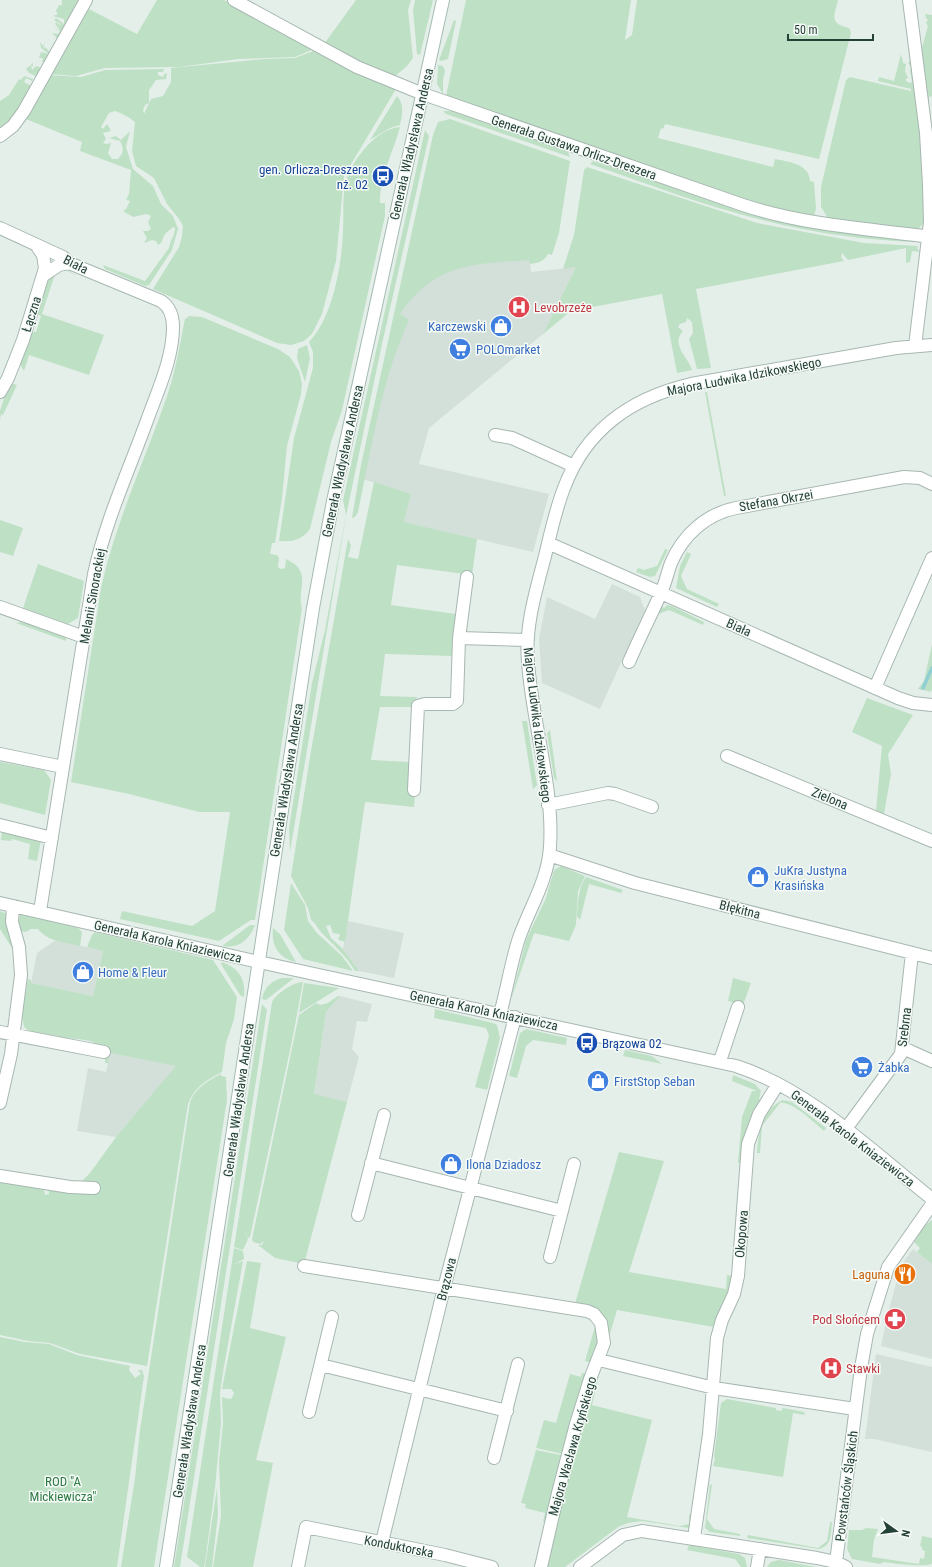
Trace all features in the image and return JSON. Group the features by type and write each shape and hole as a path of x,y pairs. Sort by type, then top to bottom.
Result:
{"street":[{"path":"0,136 13,126 24,111 86,0"},
{"name":"Generała Gustawa Orlicz-Dreszera","path":"234,0 357,67 423,94 768,213 818,222 930,236"},
{"name":"Generała Władysława Andersa","path":"166,1567 313,608 335,494 443,0"},
{"path":"909,0 926,133 930,185 930,236 914,346"},
{"name":"Biała","path":"0,228 63,257 69,263 154,298"},
{"name":"Łączna","path":"0,392 8,378 44,275 45,264 42,254 37,246 28,240"},
{"path":"44,275 59,265 69,263"},
{"name":"Melanii Sinorackiej","path":"40,911 94,574 100,545 155,400 172,342 172,314 164,303 154,298"},
{"name":"Majora Ludwika Idzikowskiego","path":"500,1014 518,940 540,890 549,855 551,833 528,668 527,640 532,608 548,542 561,495 574,466 593,439 614,417 633,405 662,392 691,384 914,346 932,345"},
{"path":"495,435 512,438 574,466"},
{"name":"Stefana Okrzei","path":"629,662 645,624 661,592 674,557 688,536 703,522 723,511 904,477 920,478 932,484"},
{"name":"Biała","path":"548,542 875,688 908,702 932,705"},
{"path":"875,688 932,558"},
{"path":"414,790 418,706 425,704 453,704 457,701 459,638 466,577"},
{"path":"0,608 84,637"},
{"path":"459,638 527,640"},
{"path":"0,754 63,767"},
{"name":"Zielona","path":"727,756 932,841"},
{"path":"548,805 608,793 652,807"},
{"path":"0,825 52,838"},
{"name":"Błękitna","path":"549,855 634,883 932,958"},
{"name":"Generała Karola Kniaziewicza","path":"0,903 259,962 720,1061 750,1071 778,1084 809,1102 932,1199"},
{"path":"0,1103 11,1054 21,975 19,947 12,922 13,906"},
{"name":"Srebrna","path":"845,1130 900,1057 903,1048 912,954"},
{"path":"720,1061 738,1007"},
{"name":"Brązowa","path":"382,1542 444,1288 515,1017"},
{"path":"0,1032 104,1052"},
{"path":"903,1048 932,1061"},
{"name":"Okopowa","path":"694,1538 714,1388 718,1334 737,1283 750,1138 762,1109 778,1084"},
{"path":"358,1215 384,1115"},
{"path":"371,1163 562,1211"},
{"path":"550,1257 574,1164"},
{"path":"0,1176 70,1187 94,1188"},
{"name":"Powstańców Śląskich","path":"841,1564 855,1409 867,1334 885,1276 892,1260 932,1204"},
{"path":"304,1266 444,1288"},
{"name":"Majora Wacława Kryńskiego","path":"444,1288 585,1311 594,1314 603,1329 604,1343 576,1424 541,1567"},
{"path":"309,1412 332,1317"},
{"path":"599,1360 714,1388 855,1409"},
{"path":"494,1458 518,1364"},
{"path":"321,1365 507,1411"},
{"name":"Konduktorska","path":"298,1567 306,1527 382,1542 461,1563 492,1567"},
{"path":"580,1567 620,1536 631,1532 642,1531 694,1538 841,1564"},
{"path":"757,1567 760,1549"}],"shaded area":[{"path":"417,227 530,260 531,272 576,267 543,334 429,428 419,464 549,494 533,552 404,522 411,494 362,479"},
{"path":"612,584 640,597 645,610 600,709 542,683 539,639 547,597 595,619"},
{"path":"348,921 404,933 394,978 359,971 343,949"},
{"path":"56,940 103,951 93,996 31,983 37,953"},
{"path":"340,996 372,1004 367,1022 357,1021 352,1049 359,1057 347,1102 314,1095 326,1012"},
{"path":"110,1053 177,1066 116,1137 77,1131 88,1068 106,1072"},
{"path":"913,1249 932,1264 932,1359 881,1346 901,1265"},
{"path":"876,1354 932,1367 932,1452 874,1439 865,1439"}],"green space":[{"path":"62,0 83,0 24,105 0,132 0,101 9,95 19,79 21,80 24,76 33,79 32,81 26,78 24,82 32,86 38,77 29,73 26,69 33,63 33,66 31,66 32,70 36,66 42,68 44,63 42,61 43,58 39,58 41,52 49,54 41,48 40,42 43,46 46,41 43,48 45,47 50,52 52,50 51,47 55,46 52,42 55,44 58,39 52,33 58,34 60,31 53,27 60,30 55,24 56,22 60,25 61,24 54,20 56,18 64,24 64,19 53,16 58,14 56,11 59,5 62,5"},
{"path":"157,0 224,0 314,49 295,57 239,59 179,67 105,68 76,76 50,74 89,9 137,34"},
{"path":"356,0 411,0 408,10 413,58 407,66 393,78 361,64 324,44"},
{"path":"415,0 433,0 420,55 417,54 413,10"},
{"path":"466,0 631,0 625,40 632,35 637,0 838,0 834,18 838,24 849,28 851,33 819,159 665,124 663,129 661,128 658,138 773,167 775,159 797,164 806,170 810,181 814,182 816,209 814,216 736,198 446,96"},
{"path":"925,14 932,15 932,96 929,97 928,104 921,51 928,26 926,23 928,20"},
{"path":"454,20 456,21 448,59 441,61 439,60"},
{"path":"316,50 396,89 344,176 336,261 322,314 312,334 304,341 291,345 277,343 153,289 179,247 183,226 167,204 154,178 136,166 132,151 135,122 115,111 109,113 101,127 103,129 107,124 111,131 103,133 106,139 103,143 111,143 108,153 112,159 118,159 123,148 120,141 109,138 116,136 121,140 130,131 126,147 133,169 153,186 161,204 173,216 178,229 172,250 149,285 145,286 105,269 103,265 145,281 169,248 175,228 173,227 165,234 161,243 158,245 156,241 152,240 144,243 147,238 143,231 148,231 151,229 148,222 151,216 146,214 133,217 123,211 126,209 130,201 126,200 129,194 131,170 80,151 82,142 26,119 49,75 81,77 105,70 164,69 163,72 158,72 158,75 163,77 165,73 167,74 166,79 156,80 149,90 149,103 145,105 143,110 144,114 151,99 163,96 171,82 171,68 265,59 295,58"},
{"path":"901,54 903,63 906,64 905,71 908,78 905,80 909,83 912,82 911,67 908,63 911,60 909,55 911,55 923,141 924,223 917,230 828,218 821,207 821,187 846,80 850,77 911,91 911,89 878,81 879,77 894,81"},
{"path":"438,65 443,66 445,71 443,80 443,94 437,84"},
{"path":"397,96 400,99 402,106 400,125 390,128 370,140"},
{"path":"443,111 454,111 568,151 570,157 446,114"},
{"path":"450,119 570,161 559,233 552,255 548,254 541,261 530,264 529,260 490,263 457,269 441,276 427,285 413,297 400,314 409,320 399,343 384,390 358,512 355,517 352,518 361,465 433,135 438,122"},
{"path":"400,127 382,183 380,203 385,203 385,216 342,410 331,442 310,529 304,536 296,540 279,541 294,438 313,368 313,352 309,342 324,319 330,305 335,289 341,258 346,181 360,155 374,139 391,129"},
{"path":"425,130 429,136 382,344 346,516 290,852 289,828 312,683 325,630 346,515 343,500"},
{"path":"593,161 697,195 914,239 914,242 877,240 840,235 766,221 700,202 590,164"},
{"path":"587,167 757,223 864,243 918,246 917,248 920,252 912,251 910,262 906,263 906,248 848,260 842,253 841,257 844,261 696,289 711,368 697,369 689,339 693,333 692,322 687,318 686,322 680,324 678,327 683,331 678,341 679,346 692,370 677,373 662,294 571,311 543,334 576,267 563,269 574,235 584,170"},
{"path":"66,269 76,275 65,270 55,274 42,314 104,335 89,375 29,355 24,371 19,363 30,332 36,332 41,316 36,314 44,284 54,272"},
{"path":"189,316 202,317 278,349 290,357 299,371 302,384 301,394 287,446 282,498 275,543 272,543 270,554 277,555 279,558 278,567 281,569 285,568 286,559 299,569 302,575 302,608 255,920 251,920 219,941 120,919 122,911 192,926 215,911 230,812 199,812 129,794 71,782 101,588 107,563 123,514 171,384 185,319"},
{"path":"307,345 310,358 305,382 297,358 298,349"},
{"path":"10,383 17,385 3,415 1,414 0,421 0,411 8,385"},
{"path":"705,392 707,392 726,496 724,496"},
{"path":"374,482 411,494 404,522 477,539 472,575 397,565 391,605 456,614 453,656 385,654 380,696 417,697 416,701 412,702 412,707 380,707 371,760 410,762 415,794 414,807 365,802 345,942 339,940 339,934 333,933 330,925 326,926 331,938 343,949 359,971 355,971 343,955 311,920 308,908 291,876 348,539 351,545 348,557 358,559"},
{"path":"0,520 23,528 13,556 0,552"},
{"path":"665,549 668,550 655,576 650,577 636,572 638,568 644,570 657,566"},
{"path":"687,552 691,554 681,576 687,589 719,604 717,607 676,588 680,566"},
{"path":"38,564 84,581 78,618 68,624 23,608"},
{"path":"659,605 664,608 667,605 672,606 704,622 703,625 669,610 656,615"},
{"path":"21,622 62,634 66,637 66,641 16,623"},
{"path":"932,644 931,692 918,689 924,681"},
{"path":"867,698 913,715 888,754 891,774 884,814 876,811 882,746 852,732"},
{"path":"522,721 527,721 537,785 533,789"},
{"path":"550,730 557,781 554,778 547,733"},
{"path":"0,762 44,770 51,780 45,815 0,803"},
{"path":"2,831 41,840 37,861 28,859 30,844 12,839 11,841 1,840"},
{"path":"561,866 585,876 578,891 576,925 569,941 534,933 511,1000 526,940 546,898 554,870"},
{"path":"586,877 623,890 621,893 589,884 580,920 577,916 579,895 581,886"},
{"path":"291,883 305,905 308,921 317,933 342,956 353,971 303,959 284,930"},
{"path":"0,911 7,914 12,948 0,929"},
{"path":"20,914 78,928 82,932 80,946 47,937 38,929 31,929 26,932 21,931 18,926"},
{"path":"250,925 255,925 250,935 243,942 238,945 228,947 222,946"},
{"path":"273,928 280,934 296,962 280,954 277,950 273,940"},
{"path":"95,932 213,960 237,997 234,1019 226,1043 222,1072 210,1078 201,1085 194,1093 188,1104 147,1366 80,1354 50,1343 28,1341 0,1335 0,1178 43,1184 45,1195 49,1194 48,1185 81,1182 90,1173 116,1137 176,1066 110,1053 108,1063 105,1063 105,1056 93,1042 39,1035 24,1027 22,1016 28,979 31,980 31,983 93,996 103,951 87,947 92,935"},
{"path":"222,962 233,967 240,975 244,985 244,997 240,995 221,964"},
{"path":"282,978 294,978 266,1000 262,999 264,992 269,986"},
{"path":"733,978 751,983 743,1005 728,1001"},
{"path":"303,982 292,1041 250,1237 248,1238 244,1230 248,1239 243,1250 234,1247 239,1216 242,1221 239,1215 272,1002 285,989 294,984"},
{"path":"304,983 339,988 299,1013"},
{"path":"340,996 326,1012 314,1094 347,1102 304,1264 275,1258 258,1245 262,1245 264,1241 260,1244 253,1242 252,1239 299,1015 316,1003 320,1005 328,1003"},
{"path":"262,1004 267,1010 180,1567 174,1567"},
{"path":"435,1009 497,1025 500,1038 487,1090 475,1087 489,1036 486,1028 434,1018"},
{"path":"526,1029 567,1038 566,1045 533,1040 526,1046 517,1078 509,1076 520,1033"},
{"path":"625,1050 652,1056 662,1064 623,1056"},
{"path":"221,1074 221,1076 226,1077 227,1100 154,1567 121,1567 135,1478 140,1430 190,1102 199,1088"},
{"path":"733,1075 755,1084 761,1091 759,1099 761,1101 742,1163 738,1163 742,1117 752,1091 757,1091 732,1081"},
{"path":"783,1100 792,1102 826,1128 824,1131 796,1108 785,1103 780,1103 762,1126 760,1153 757,1153 760,1130 766,1115 776,1104"},
{"path":"619,1152 664,1161 629,1272 726,1289 727,1275 732,1276 730,1287 714,1327 617,1310 607,1344 605,1319 597,1309 574,1307"},
{"path":"932,1220 932,1264 917,1252 920,1248 914,1242 924,1226"},
{"path":"234,1248 243,1251 244,1259 233,1265 243,1261 220,1393 221,1423 215,1488 205,1563 204,1567 200,1567 187,1557"},
{"path":"247,1261 261,1263 250,1328 286,1337 256,1460 273,1463 253,1567 213,1567 221,1516 219,1462 223,1423 222,1397 229,1399 232,1398 234,1393 231,1389 222,1389"},
{"path":"596,1323 601,1335 593,1363 585,1361"},
{"name":"ROD \"A Mickiewicza\"","path":"0,1337 25,1342 49,1344 77,1355 130,1366 129,1370 135,1378 141,1374 138,1370 142,1370 144,1376 117,1567 0,1567"},
{"path":"582,1373 587,1374 567,1455 536,1448 544,1420 556,1423 570,1374 581,1377"},
{"path":"596,1375 599,1375 592,1405 652,1420 627,1517 680,1526 689,1524 689,1514 692,1517 689,1528 642,1521 628,1523 618,1527 565,1567 548,1567 548,1565 545,1564 565,1479"},
{"path":"727,1399 776,1408 776,1410 781,1411 783,1408 804,1412 805,1415 793,1413 783,1477 713,1466 721,1403"},
{"path":"536,1450 566,1456 546,1522 543,1522 545,1513 525,1508 526,1504 521,1503"},
{"path":"710,1484 712,1485 707,1519 714,1529 740,1534 740,1536 710,1532 705,1528"},
{"path":"217,1488 218,1514 212,1567 205,1567"},
{"path":"830,1522 832,1522 829,1542 819,1549 747,1538 748,1535 818,1548 827,1541"},
{"path":"866,1528 878,1529 874,1540 872,1557 919,1564 920,1558 924,1559 925,1551 922,1550 922,1547 920,1546 922,1536 932,1538 932,1564 916,1565 884,1562 880,1564 852,1559 847,1549 849,1530 862,1530"},
{"path":"689,1545 739,1554 745,1558 747,1567 741,1567 735,1559 687,1550"},
{"path":"779,1560 816,1567 767,1567 771,1562"}],"waterway":[{"path":"923,688 932,668"}],"place":[{"name":"gen. Orlicza-Dreszera nż. 02","path":"383,176"},
{"name":"Levobrzeże","path":"519,307"},
{"name":"Karczewski","path":"501,326"},
{"name":"POLOmarket","path":"460,349"},
{"name":"JuKra Justyna Krasińska","path":"758,877"},
{"name":"Home & Fleur","path":"83,972"},
{"name":"Brązowa 02","path":"587,1043"},
{"name":"Żabka","path":"862,1067"},
{"name":"FirstStop Seban","path":"598,1081"},
{"name":"Ilona Dziadosz","path":"451,1164"},
{"name":"Laguna","path":"905,1274"},
{"name":"Pod Słońcem","path":"895,1319"},
{"name":"Stawki","path":"831,1368"}]}
